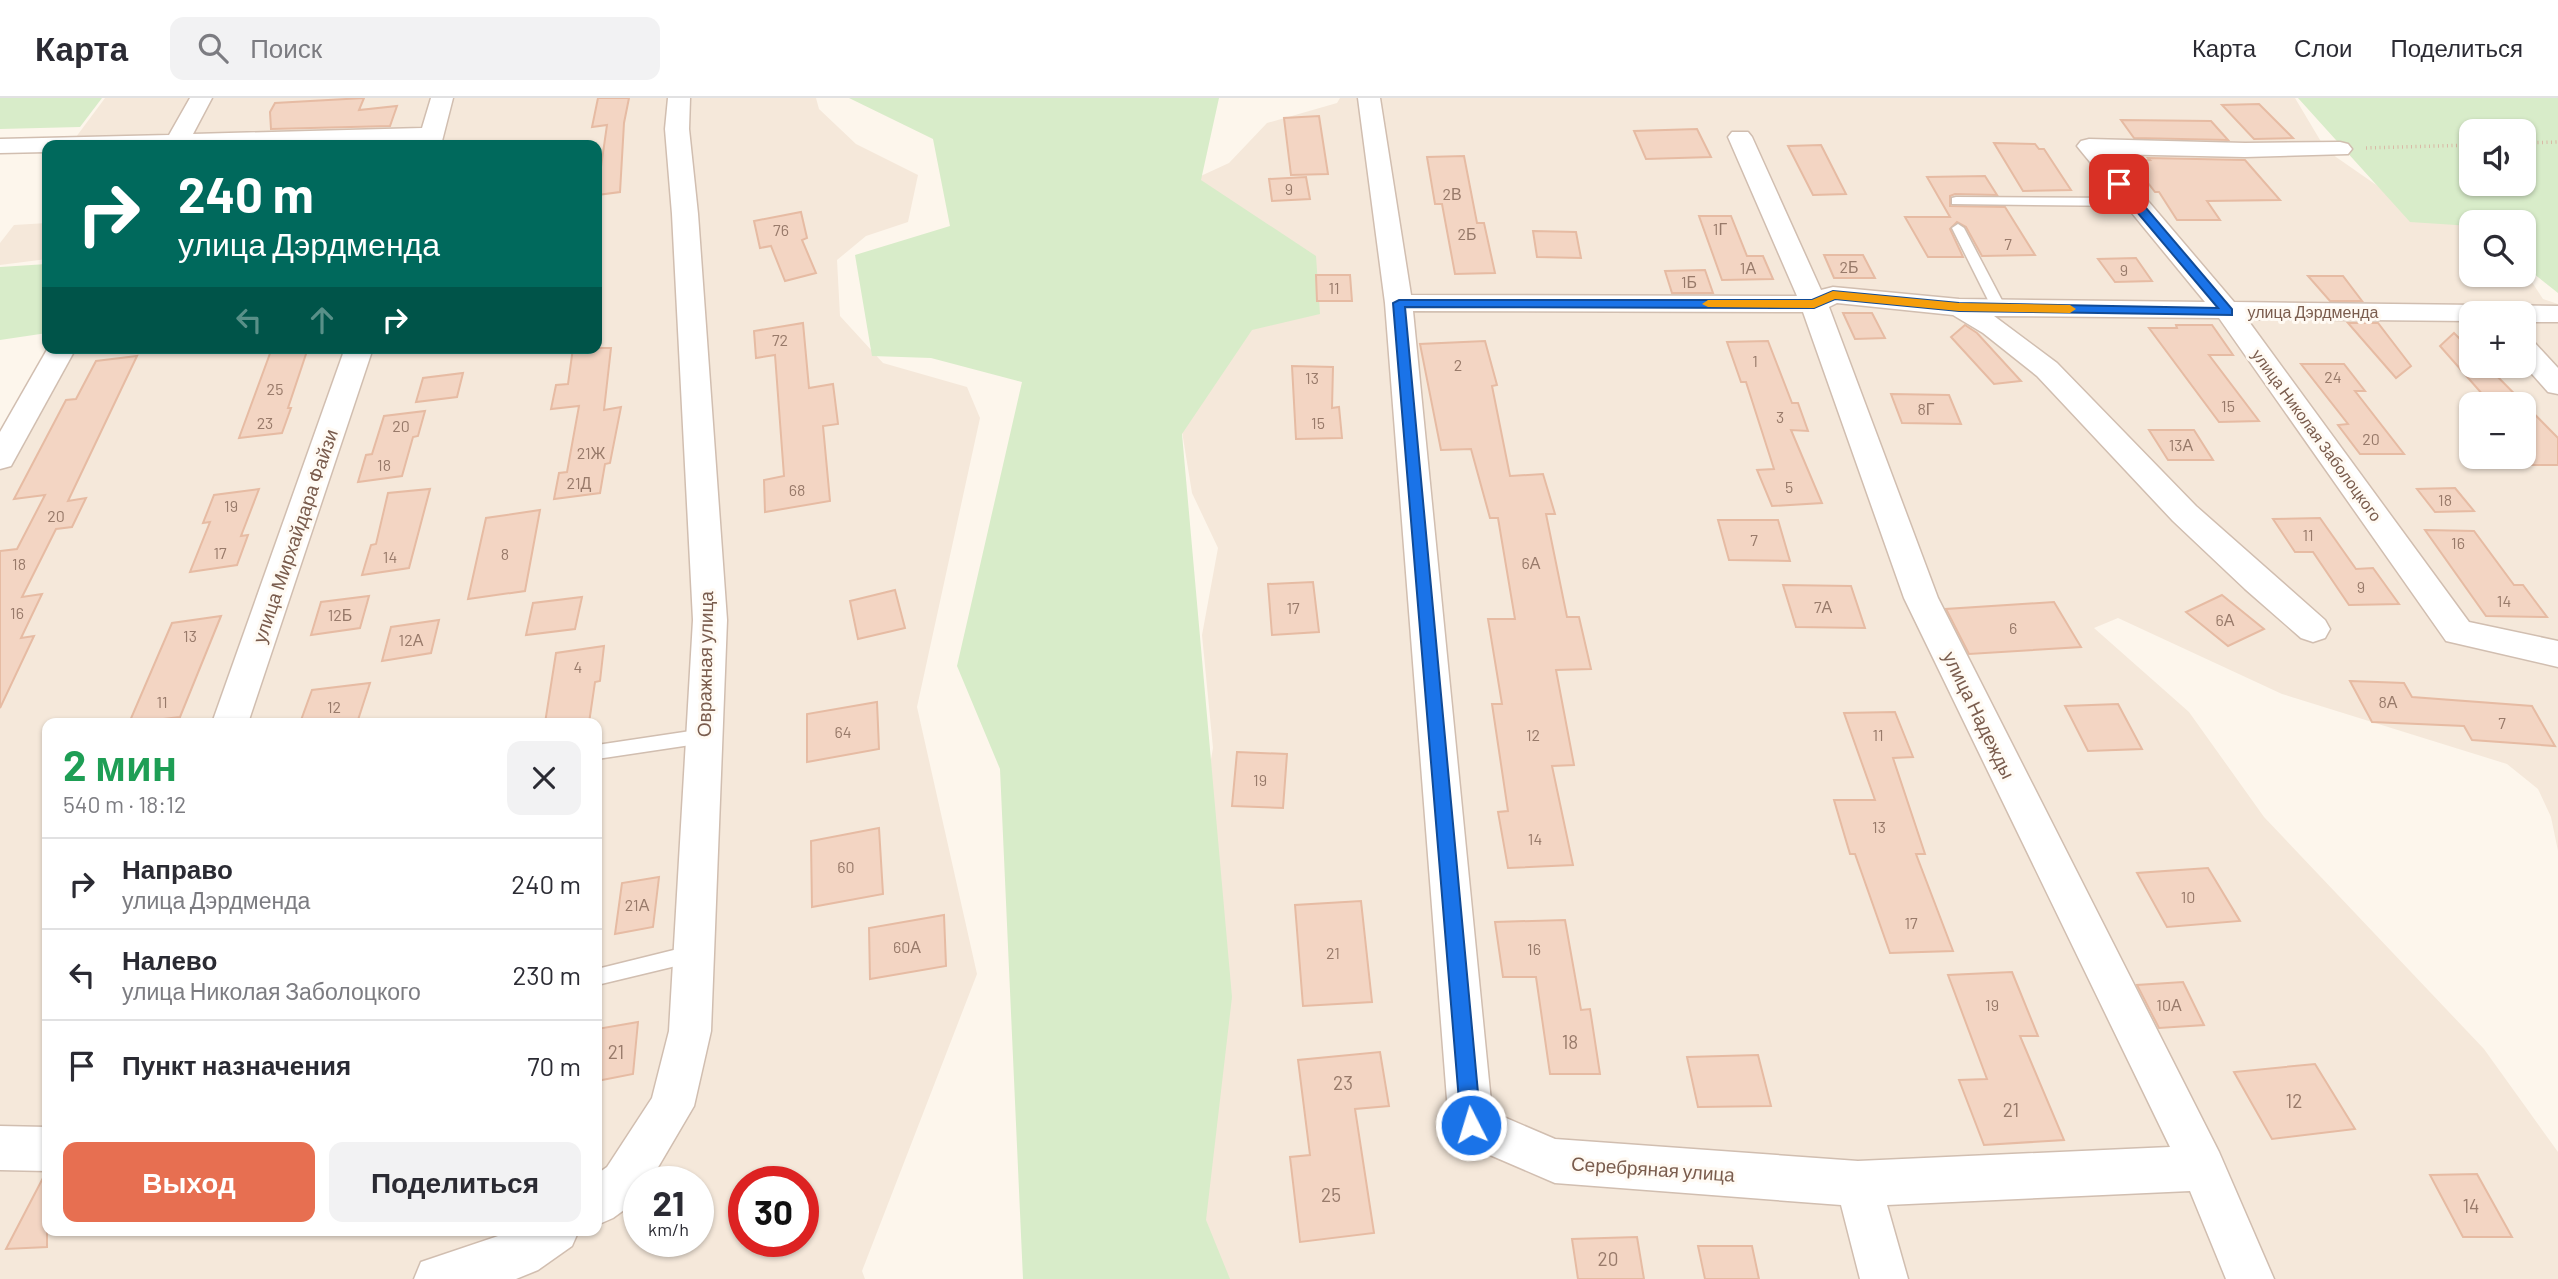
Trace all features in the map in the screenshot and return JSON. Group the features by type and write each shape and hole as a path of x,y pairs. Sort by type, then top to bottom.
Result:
{"street":[{"path":"178,140 201,98"},
{"path":"431,140 442,98"},
{"name":"Овражная улица","path":"602,1198 623,1183 672,1107 690,1031 710,620 685,214 677,130 679,98"},
{"name":"Серебряная улица","path":"1369,98 1399,303 1471,1125 1555,1161 1858,1184 2203,1168"},
{"name":"улица Надежды","path":"1740,137 1814,304 1921,597 2203,1168 2250,1279"},
{"path":"0,146 42,145"},
{"name":"улица Николая Заболоцкого","path":"2340,149 2245,150 2089,146 2228,312 2458,632 2558,654"},
{"name":"улица Дэрдменда","path":"1399,303 1814,304 1833,295 1959,307 2459,313"},
{"path":"1959,307 2015,340 2073,395 2219,549 2313,629"},
{"name":"улица Дэрдменда","path":"2536,314 2558,314"},
{"path":"0,459 59,354"},
{"name":"улица Мирхайдара Файзи","path":"232,718 357,354"},
{"path":"2536,361 2558,385"},
{"path":"0,1148 42,1149"},
{"path":"1858,1184 1884,1279"},
{"path":"438,1279 522,1254 548,1236"}],"lane":[{"path":"1956,201 2134,202"},
{"path":"1958,228 1999,308"},
{"path":"602,751 704,736"},
{"path":"602,976 694,954"}],"path":[{"path":"2536,143 2558,142"},
{"path":"2340,149 2459,145"}],"shaded area":[{"path":"105,98 816,98 819,109 856,144 918,175 908,222 866,236 837,260 840,316 883,363 967,387 980,418 917,707 977,974 862,1271 865,1279 0,1279 0,471 64,354 602,354 602,140 185,140 76,137"},
{"path":"1340,98 2295,98 2323,145 2336,157 2421,216 2459,221 2459,287 2535,287 2543,299 2558,304 2558,851 2551,817 2538,789 2507,764 2282,694 2118,618 2094,628 2189,712 2264,817 2484,1049 2558,1152 2558,1279 1218,1279 1192,1201 1193,860 1213,748 1202,635 1218,548 1192,493 1172,370 1179,186 1229,163 1267,123 1337,103"},
{"path":"42,223 42,260 0,265 0,243 14,225"}],"green space":[{"path":"0,98 102,98 80,127 0,129"},
{"path":"849,98 1219,98 1201,180 1316,256 1320,314 1252,330 1182,434 1232,997 1206,1220 1230,1279 1023,1279 1000,769 957,666 1022,382 931,358 872,356 855,255 950,226 933,139"},
{"path":"2298,98 2558,98 2558,293 2536,276 2536,210 2459,210 2459,225 2410,222"},
{"path":"42,264 42,334 0,340 0,267"}],"building":[{"path":"364,98 359,110 397,106 390,126 271,129 270,112 275,103"},
{"path":"598,98 629,98 624,123 620,192 602,194 602,160 607,125 592,127"},
{"path":"2259,104 2293,138 2254,139 2222,105"},
{"path":"1319,116 1328,174 1291,175 1284,118"},
{"path":"2121,120 2211,121 2228,140 2134,138"},
{"path":"1697,129 1711,157 1646,159 1634,131"},
{"path":"1994,143 2035,144 2039,149 2044,149 2071,190 2023,191"},
{"path":"1821,145 1846,194 1813,195 1788,146"},
{"path":"1464,156 1477,223 1484,223 1495,273 1455,274 1442,204 1435,204 1427,157"},
{"path":"2148,158 2245,160 2280,200 2207,201 2220,220 2177,220 2159,192 2155,192 2131,161 2150,160"},
{"path":"1985,176 1997,195 1955,194 1950,196 1950,206 2005,207 2035,255 1982,256 1966,227 1957,222 1950,229 1963,257 1928,257 1905,217 1950,217 1927,177"},
{"path":"1306,177 1310,199 1272,201 1269,179"},
{"path":"801,212 807,238 802,240 816,273 785,281 771,246 760,248 754,221"},
{"path":"1699,216 1731,216 1747,256 1763,256 1773,279 1722,280"},
{"path":"1533,231 1576,232 1581,258 1537,257"},
{"path":"1824,255 1863,255 1875,278 1834,278"},
{"path":"2136,258 2152,281 2115,282 2098,259"},
{"path":"1705,270 1713,293 1672,293 1665,271"},
{"path":"1316,275 1350,275 1352,301 1317,301"},
{"path":"2308,276 2343,276 2362,301 2330,301"},
{"path":"1843,313 1872,313 1885,338 1855,339"},
{"path":"803,323 809,388 833,384 838,424 823,426 830,501 765,512 764,480 784,476 775,355 756,358 754,331"},
{"path":"2348,323 2378,323 2411,366 2396,378"},
{"path":"1965,325 1977,333 2021,381 1994,384 1951,337"},
{"path":"2176,325 2212,325 2233,355 2209,355 2259,421 2219,422 2149,328 2177,328"},
{"path":"2454,333 2459,338 2459,368 2440,346"},
{"path":"1485,341 1497,385 1492,386 1510,476 1543,474 1555,514 1546,514 1567,617 1579,617 1591,669 1556,670 1574,765 1552,766 1573,865 1508,868 1498,812 1508,811 1492,704 1502,704 1488,619 1515,619 1498,518 1490,518 1471,449 1441,450 1420,344"},
{"path":"1768,341 1792,403 1798,403 1808,431 1791,430 1822,503 1772,506 1757,470 1774,469 1746,382 1741,382 1727,342"},
{"path":"602,348 611,348 604,410 621,407 610,463 605,464 600,493 554,499 559,473 567,472 579,406 551,409 556,385 568,384 572,354 602,354"},
{"path":"270,354 306,354 282,433 239,438"},
{"path":"137,356 68,501 86,498 72,527 56,529 22,597 42,594 21,638 34,636 0,708 0,551 17,549 45,495 14,499 66,400 76,399 96,361"},
{"path":"2301,364 2344,364 2365,391 2355,391 2404,454 2360,454 2338,425 2348,424"},
{"path":"1292,366 1333,367 1332,408 1339,407 1342,438 1296,439"},
{"path":"463,373 457,397 416,402 423,378"},
{"path":"2468,378 2499,378 2513,392 2480,392"},
{"path":"1891,394 1949,395 1961,424 1902,423"},
{"path":"425,411 418,436 413,437 402,476 358,482 366,455 372,454 384,416"},
{"path":"2536,416 2558,438 2558,465 2536,465"},
{"path":"2149,430 2194,430 2213,460 2168,460"},
{"path":"2455,488 2474,511 2435,512 2417,489"},
{"path":"259,489 241,536 248,535 237,565 190,572 210,522 203,523 214,495"},
{"path":"430,489 409,568 362,575 371,545 376,544 388,493"},
{"path":"540,510 525,591 468,599 486,518"},
{"path":"2320,518 2356,569 2373,568 2399,604 2349,605 2313,552 2295,552 2273,519"},
{"path":"1718,520 1778,520 1790,561 1729,560"},
{"path":"2425,530 2474,531 2514,585 2523,585 2547,617 2486,616"},
{"path":"1313,582 1319,632 1272,635 1268,584"},
{"path":"1783,585 1851,586 1865,628 1796,627"},
{"path":"895,590 905,628 858,639 850,601"},
{"path":"2222,595 2264,629 2228,646 2186,612"},
{"path":"369,596 360,628 311,635 321,602"},
{"path":"582,597 575,629 526,635 533,603"},
{"path":"2054,602 2081,647 1969,654 1946,609"},
{"path":"221,616 180,717 131,718 172,623"},
{"path":"439,620 431,653 382,661 391,627"},
{"path":"604,646 600,681 595,682 590,718 546,718 556,653"},
{"path":"2350,681 2404,683 2412,697 2532,706 2555,746 2472,740 2464,726 2372,722"},
{"path":"370,683 359,718 302,718 312,690"},
{"path":"877,702 879,749 807,762 807,714"},
{"path":"2118,704 2142,749 2088,751 2065,706"},
{"path":"1895,712 1913,757 1893,758 1925,854 1916,854 1953,951 1890,953 1855,854 1850,854 1834,800 1875,800 1844,713"},
{"path":"1237,752 1287,754 1283,808 1232,806"},
{"path":"879,828 883,894 812,907 811,841"},
{"path":"2208,868 2240,921 2167,927 2137,873"},
{"path":"659,877 653,927 615,934 622,883"},
{"path":"1361,901 1372,1002 1303,1006 1295,905"},
{"path":"944,915 946,966 870,979 869,928"},
{"path":"1565,920 1581,1010 1590,1009 1600,1074 1550,1074 1536,977 1503,977 1495,922"},
{"path":"2012,972 2038,1036 2020,1036 2064,1140 1984,1145 1959,1080 1987,1079 1948,975"},
{"path":"2183,982 2204,1025 2159,1028 2137,985"},
{"path":"638,1022 633,1074 602,1080 602,1028"},
{"path":"1380,1052 1389,1106 1355,1109 1374,1233 1300,1242 1290,1157 1310,1155 1298,1060"},
{"path":"1758,1055 1771,1106 1698,1107 1687,1057"},
{"path":"2315,1064 2355,1129 2272,1139 2234,1072"},
{"path":"2477,1174 2512,1237 2463,1237 2430,1175"},
{"path":"42,1180 42,1236 47,1236 47,1247 6,1249"},
{"path":"1637,1237 1644,1279 1578,1279 1572,1239"},
{"path":"1698,1246 1752,1246 1759,1279 1705,1279"}],"slow traffic":[{"path":"1708,304 1814,304 1819,299 1833,295 1959,307 2070,309"}],"route":[{"path":"1471,1125 1399,303 1814,304 1819,299 1833,295 1959,307 2228,312 2119,184"}]}
